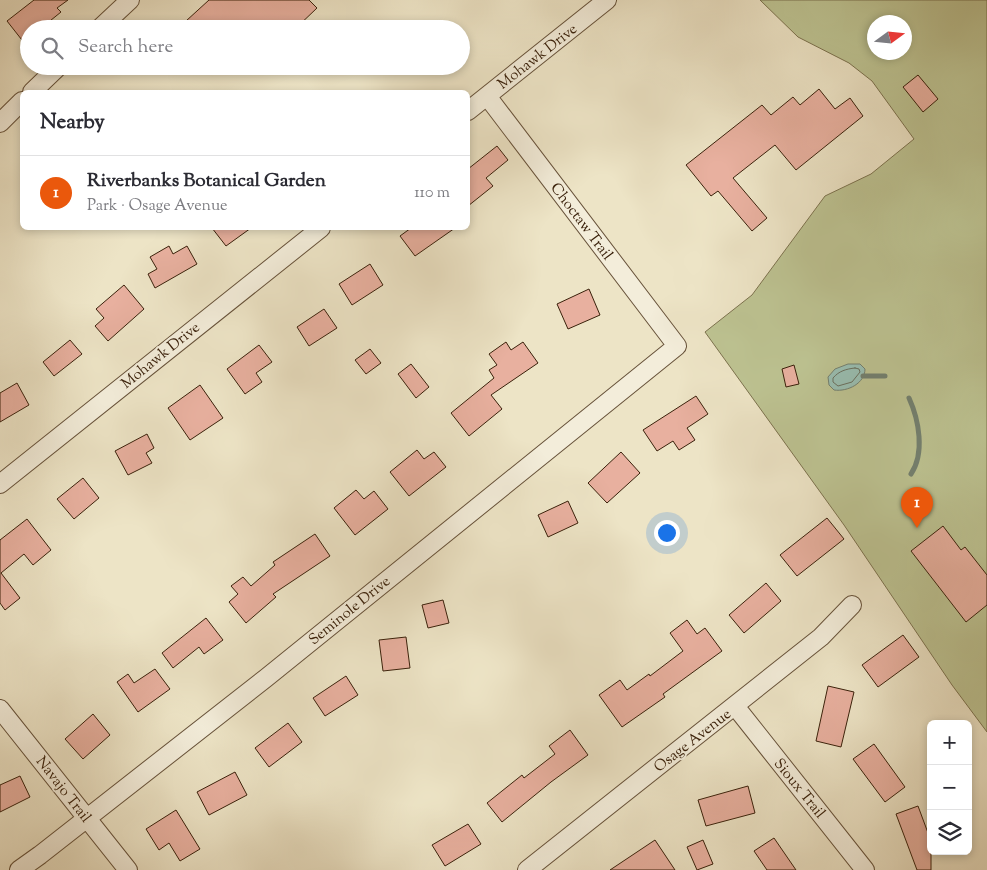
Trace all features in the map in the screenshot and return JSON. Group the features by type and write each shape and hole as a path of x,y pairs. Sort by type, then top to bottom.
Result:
{"street":[{"path":"109,20 130,0"},
{"name":"Mohawk Drive","path":"470,109 608,0"},
{"path":"34,90 50,75"},
{"name":"Choctaw Trail","path":"487,96 677,346"},
{"path":"0,123 20,103"},
{"name":"Mohawk Drive","path":"0,484 318,230"},
{"name":"Seminole Drive","path":"19,870 266,678 677,346"},
{"name":"Osage Avenue","path":"527,870 821,637 852,605"},
{"name":"Sioux Trail","path":"735,706 865,870"},
{"name":"Navajo Trail","path":"0,708 128,870"}],"green space":[{"path":"760,0 987,0 987,732 952,685 844,525 705,332 752,295 825,196 871,174 914,139 872,81 849,63 798,37"}],"water":[{"path":"848,364 860,364 865,369 862,378 855,386 845,390 834,390 829,385 828,377 835,369"}],"building":[{"path":"34,0 68,0 57,8 61,12 51,20 20,20 20,38 7,21"},
{"path":"209,0 309,0 317,8 304,20 187,20"},
{"path":"918,75 938,99 923,112 903,87"},
{"path":"819,89 835,109 850,98 863,116 796,170 775,145 733,178 767,218 752,231 718,191 711,196 686,165 762,105 771,115 793,97 800,105"},
{"path":"497,146 508,160 486,178 493,186 470,204 470,167"},
{"path":"214,230 248,230 226,246"},
{"path":"408,230 452,230 415,256 400,236"},
{"path":"169,246 173,254 187,246 197,264 155,288 148,274 157,269 150,257"},
{"path":"370,264 383,285 352,305 339,284"},
{"path":"124,285 144,309 108,341 95,326 104,318 96,309"},
{"path":"589,289 600,315 568,329 557,304"},
{"path":"324,309 337,328 309,346 297,327"},
{"path":"70,340 82,354 54,376 43,362"},
{"path":"506,342 511,350 523,342 538,363 491,395 502,409 469,436 451,413 494,378 489,370 497,365 489,354"},
{"path":"259,345 272,362 256,373 262,382 245,394 227,369"},
{"path":"370,349 381,363 366,374 355,360"},
{"path":"411,364 429,387 416,398 398,374"},
{"path":"794,365 799,384 786,387 782,369"},
{"path":"17,383 29,405 0,422 0,393"},
{"path":"200,385 223,418 190,440 168,408"},
{"path":"696,396 708,414 687,428 695,440 679,450 673,441 657,451 643,430"},
{"path":"147,434 154,448 146,453 152,463 128,475 115,451"},
{"path":"417,450 424,459 434,452 446,467 409,496 390,472"},
{"path":"621,452 640,473 607,503 588,483"},
{"path":"83,478 99,498 74,519 57,499"},
{"path":"356,490 364,499 374,491 388,509 355,535 334,508"},
{"path":"568,501 578,523 548,537 538,515"},
{"path":"827,518 844,539 797,576 780,555"},
{"path":"27,519 51,550 33,565 24,554 1,573 20,598 5,610 0,603 0,540"},
{"path":"943,526 961,550 965,547 987,575 987,605 966,622 911,551"},
{"path":"315,534 330,556 273,594 276,597 246,623 229,602 238,594 231,586 243,577 251,586 275,565 273,562"},
{"path":"766,583 781,601 744,633 729,615"},
{"path":"443,600 449,623 428,628 422,605"},
{"path":"206,618 223,640 204,654 199,647 173,668 162,653"},
{"path":"687,620 697,634 705,628 722,651 663,694 665,697 622,727 599,695 620,680 627,690 649,674 650,676 683,651 670,633"},
{"path":"903,635 919,657 878,687 862,665"},
{"path":"406,637 410,668 383,671 379,640"},
{"path":"155,669 170,689 138,712 117,682 128,674 134,683"},
{"path":"346,676 358,695 325,716 313,698"},
{"path":"828,686 854,692 841,747 816,741"},
{"path":"93,714 110,735 83,759 65,739"},
{"path":"288,723 302,742 269,767 255,748"},
{"path":"570,730 588,755 502,822 487,803 522,775 524,778 555,754 549,746"},
{"path":"874,744 905,787 885,802 853,759"},
{"path":"235,772 247,795 209,815 197,792"},
{"path":"20,776 30,797 0,812 0,785"},
{"path":"748,786 755,813 706,826 698,800"},
{"path":"918,806 927,830 927,855 931,855 931,870 917,870 896,814"},
{"path":"176,810 200,849 180,861 169,843 159,850 146,829"},
{"path":"468,824 481,844 445,866 432,845"},
{"path":"774,838 796,870 767,870 754,851"},
{"path":"655,840 675,870 610,870"},
{"path":"703,840 713,864 697,870 687,847"}],"waterway":[{"path":"863,376 885,376"},
{"path":"909,398 916,416 919,436 918,456 911,474"}],"place":[{"name":"Riverbanks Botanical Garden","path":"917,528"}]}
